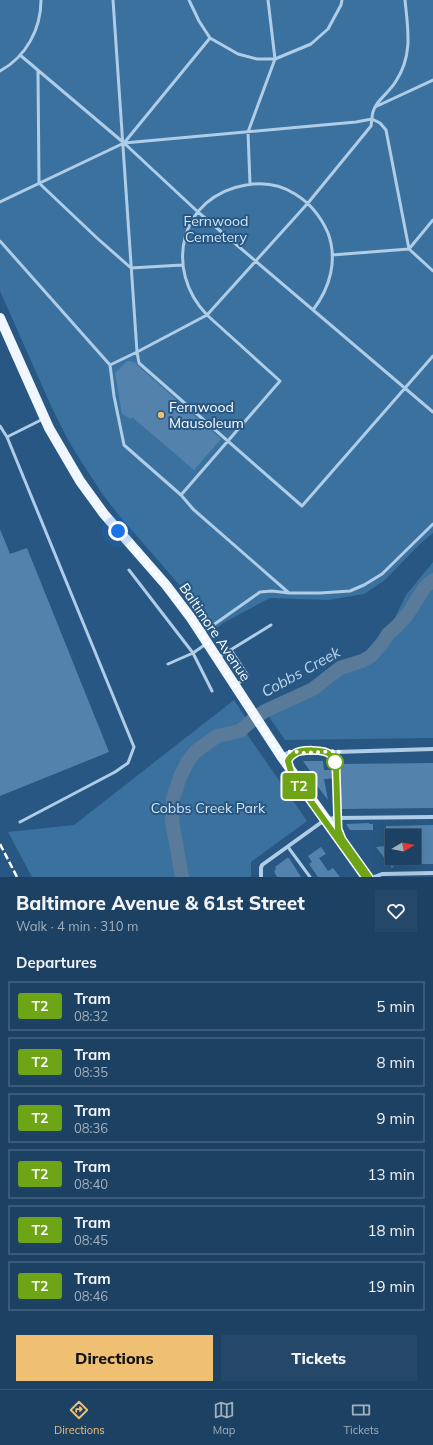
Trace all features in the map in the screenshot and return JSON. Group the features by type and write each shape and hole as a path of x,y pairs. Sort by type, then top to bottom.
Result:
{"main road":[{"name":"Baltimore Avenue","path":"0,318 45,418 66,458 91,496 118,531 166,585 202,633 281,756 367,877"}],"street":[{"path":"281,756 293,751 303,753 433,749"},
{"path":"262,876 262,865 326,819 433,817"},
{"path":"374,877 382,874 433,873"}],"lane":[{"path":"0,71 10,65 30,43 40,14 41,0"},
{"path":"113,0 137,352 139,363 302,506 433,356"},
{"path":"189,0 198,21 210,38 238,54 257,58 275,59 311,44 328,29 342,5 342,0"},
{"path":"250,184 248,132 275,59 268,0"},
{"path":"110,365 207,315 308,203 371,126 376,103 396,82 408,53 405,0"},
{"path":"124,144 210,38"},
{"path":"20,55 124,144 198,212 433,412"},
{"path":"38,71 39,184 131,268 182,265"},
{"path":"375,107 433,80"},
{"path":"0,202 124,144 356,122 372,119 380,123 386,130 409,249 433,271"},
{"path":"181,495 280,381 199,307 188,287 182,265 184,242 187,232 198,212 207,203 227,190 250,184 271,185 281,188 290,191 308,203 325,227 331,246 332,255 330,279 320,300 313,310"},
{"path":"332,255 409,249 433,220"},
{"path":"0,242 110,365 114,396 124,445 181,495 193,509 289,593"},
{"path":"7,437 45,418"},
{"path":"0,426 7,437 134,747 128,763 115,772 20,822"},
{"path":"202,633 260,592 272,591 289,593 350,591 364,585 382,574 433,524"},
{"path":"129,570 193,653 212,691"},
{"path":"218,658 271,625"},
{"path":"168,664 193,653 208,643"},
{"path":"231,650 248,676 235,685"},
{"path":"288,846 310,877"}],"green space":[{"name":"Fernwood Cemetery","path":"0,0 433,0 433,533 421,543 385,580 364,594 328,600 270,598 223,623 217,628 213,623 209,625 188,595 117,513 101,492 68,440 52,408 0,291"},
{"path":"433,562 433,738 285,740 265,711 313,689 340,668 362,661 371,656 383,642 406,595"},
{"name":"Cobbs Creek Park","path":"234,700 247,720 243,728 307,821 251,862 251,877 32,877 8,832 74,825"}],"building":[{"name":"Fernwood Mausoleum","path":"127,361 135,362 221,439 194,470 132,417 131,419 122,414 115,373"},
{"path":"0,529 10,554 27,548 109,752 0,796"},
{"path":"303,761 323,761 324,770 340,770 340,764 433,763 433,808 341,809 340,778 324,779 328,800 315,783 317,781"},
{"path":"346,824 373,824 373,830 350,830"},
{"path":"433,825 433,864 421,864 421,829 386,829 386,826"},
{"path":"385,846 385,859 376,847"},
{"path":"321,847 326,854 319,858 328,871 333,868 340,877 318,877 309,864 312,862 308,856"},
{"path":"289,858 301,877 277,877 274,871 276,869 275,867"}],"waterway":[{"name":"Cobbs Creek","path":"182,877 172,821 173,799 180,777 188,761 195,752 217,736 240,731 265,711 313,689 340,668 362,661 371,656 388,634 407,615 425,587 433,580"}],"tram line":[{"name":"T2","path":"365,877 292,775 288,761 293,754 301,751 323,751 329,753 333,758 336,767 336,821 340,836 369,877"},
{"path":"365,877 291,775 288,761 294,754 306,751 322,751 329,753 333,757 336,767 338,829 342,839 369,877"}],"railway":[{"path":"0,844 17,877"}],"place":[{"name":"Fernwood Mausoleum","path":"161,415"}],"route":[{"path":"118,531 166,585 191,618 281,756 293,751 303,753 339,751 335,762"}]}
